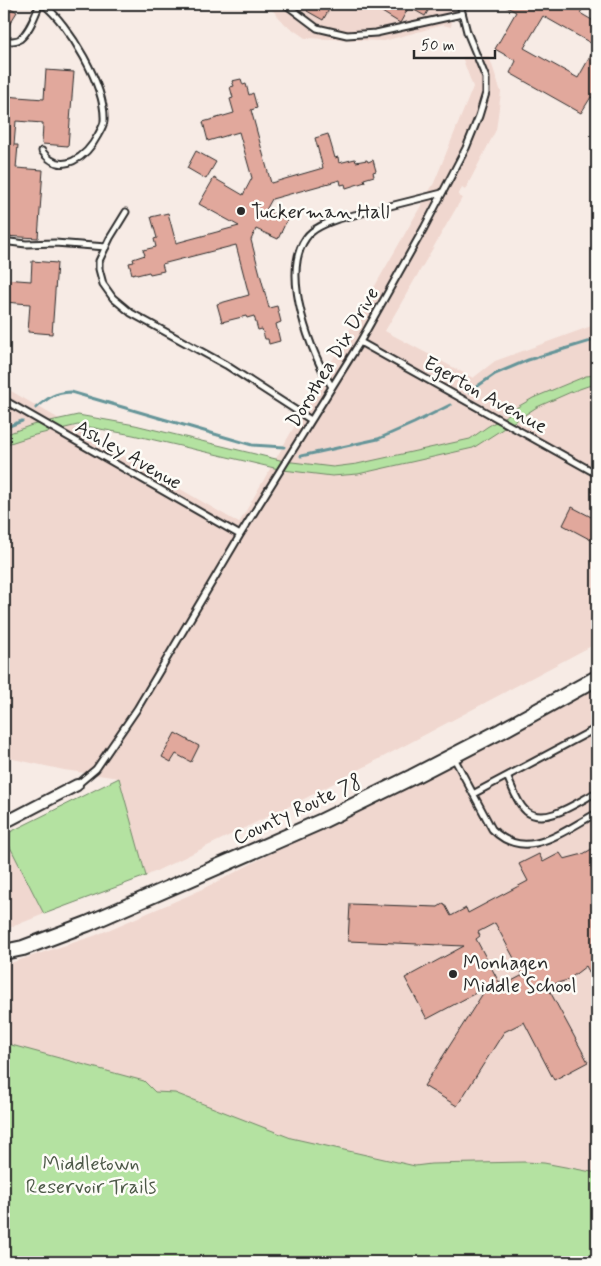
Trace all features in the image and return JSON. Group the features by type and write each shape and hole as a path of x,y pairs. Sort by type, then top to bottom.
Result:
{"street":[{"name":"County Route 78","path":"4,952 23,948 87,924 320,822 501,731 597,678"},
{"path":"4,823 77,785"}],"lane":[{"path":"4,41 20,39 32,23 41,4 54,13 66,28 86,60 102,101 104,122 92,146 74,160 59,164 53,162 42,151"},
{"path":"285,4 317,28 347,35 376,33 462,14"},
{"name":"Dorothea Dix Drive","path":"77,785 96,769 138,709 240,535 360,342 466,148 486,93 486,78 467,32 460,4"},
{"path":"332,387 312,350 299,302 295,268 306,238 322,225 338,219 442,193"},
{"path":"126,212 99,261 103,284 113,298 131,314 226,365 311,420"},
{"path":"10,242 26,244 55,242 106,247"},
{"name":"Egerton Avenue","path":"360,342 597,474"},
{"name":"Ashley Avenue","path":"4,400 240,535"},
{"path":"473,794 597,728"},
{"path":"452,755 489,824 498,835 523,845 540,842 597,813"},
{"path":"507,776 525,810 540,816 552,815 597,792"}],"shaded area":[{"path":"267,4 455,4 451,27 443,25 384,41 305,38 285,24"},
{"path":"489,56 501,92 496,130 465,190 462,188 458,195 462,198 385,331 473,378 495,361 597,324 597,643 306,798 146,876 119,778 64,770 4,757 4,387 239,523 434,183 473,87 462,57"},
{"path":"597,678 597,1235 4,1056 4,965 94,936 192,894"},
{"path":"4,835 44,914 4,930"}],"green space":[{"path":"597,375 597,385 571,392 537,407 473,448 358,474 332,476 283,470 133,435 78,425 35,435 4,445 4,435 32,425 78,415 135,425 284,461 333,467 357,464 470,439 533,398 586,376"},
{"path":"119,778 146,876 44,914 4,835"},
{"name":"Middletown Reservoir Trails","path":"4,1043 144,1081 155,1092 175,1093 291,1138 415,1166 524,1162 544,1163 597,1173 597,1262 4,1262"}],"building":[{"path":"4,4 17,12 4,33"},
{"path":"311,4 332,4 323,20 307,11"},
{"path":"387,4 432,4 425,16 409,7 400,23 382,12"},
{"path":"501,4 586,4 580,13 597,23 597,100 591,97 581,113 510,73 516,61 495,49 516,12","holes":["543,16 596,46 578,78 524,48"]},
{"path":"46,70 74,72 68,146 42,144 43,123 16,121 14,145 18,145 16,168 43,170 38,238 4,236 4,96 44,99"},
{"name":"Tuckerman Hall","path":"241,79 243,85 246,84 249,95 253,93 257,108 251,110 271,183 323,168 315,138 328,134 335,158 338,157 339,163 355,159 356,162 373,160 376,171 373,172 374,176 364,179 365,182 346,188 345,184 341,185 340,180 272,199 266,210 287,220 278,239 256,229 251,240 269,308 277,306 281,322 276,324 280,341 269,344 268,339 265,339 262,329 258,330 254,316 222,322 217,304 249,295 236,245 162,264 164,271 150,274 149,272 137,275 136,273 132,274 129,263 134,262 133,259 145,255 143,250 156,247 154,239 157,238 151,217 168,213 176,243 239,226 199,204 214,178 243,195 252,178 239,132 208,141 203,122 234,113 230,99 233,98 230,87 234,86 232,81"},
{"path":"196,151 216,162 206,179 187,168"},
{"path":"32,261 57,263 52,334 28,332 30,304 4,302 4,279 31,281"},
{"path":"572,507 597,520 597,533 593,541 563,525"},
{"path":"175,733 199,746 191,762 176,754 171,762 162,757"},
{"name":"Monhagen Middle School","path":"597,846 597,987 586,966 568,980 547,986 588,1062 554,1080 524,1022 504,1032 457,1106 424,1086 487,987 427,1019 405,978 464,946 348,941 350,904 438,907 444,903 451,916 466,908 468,913 528,881 519,864 539,854 543,862 560,853 564,859 583,854","holes":["495,923 523,975 506,984 503,980 499,982 476,939 480,936 478,932"]}],"waterway":[{"path":"469,392 495,374 528,360 597,339"},
{"path":"36,408 52,396 71,392 252,445 284,447"},
{"path":"301,456 378,439 450,405"},
{"path":"4,428 22,421"}],"place":[{"name":"Tuckerman Hall","path":"241,211"},
{"name":"Monhagen Middle School","path":"453,974"}]}
